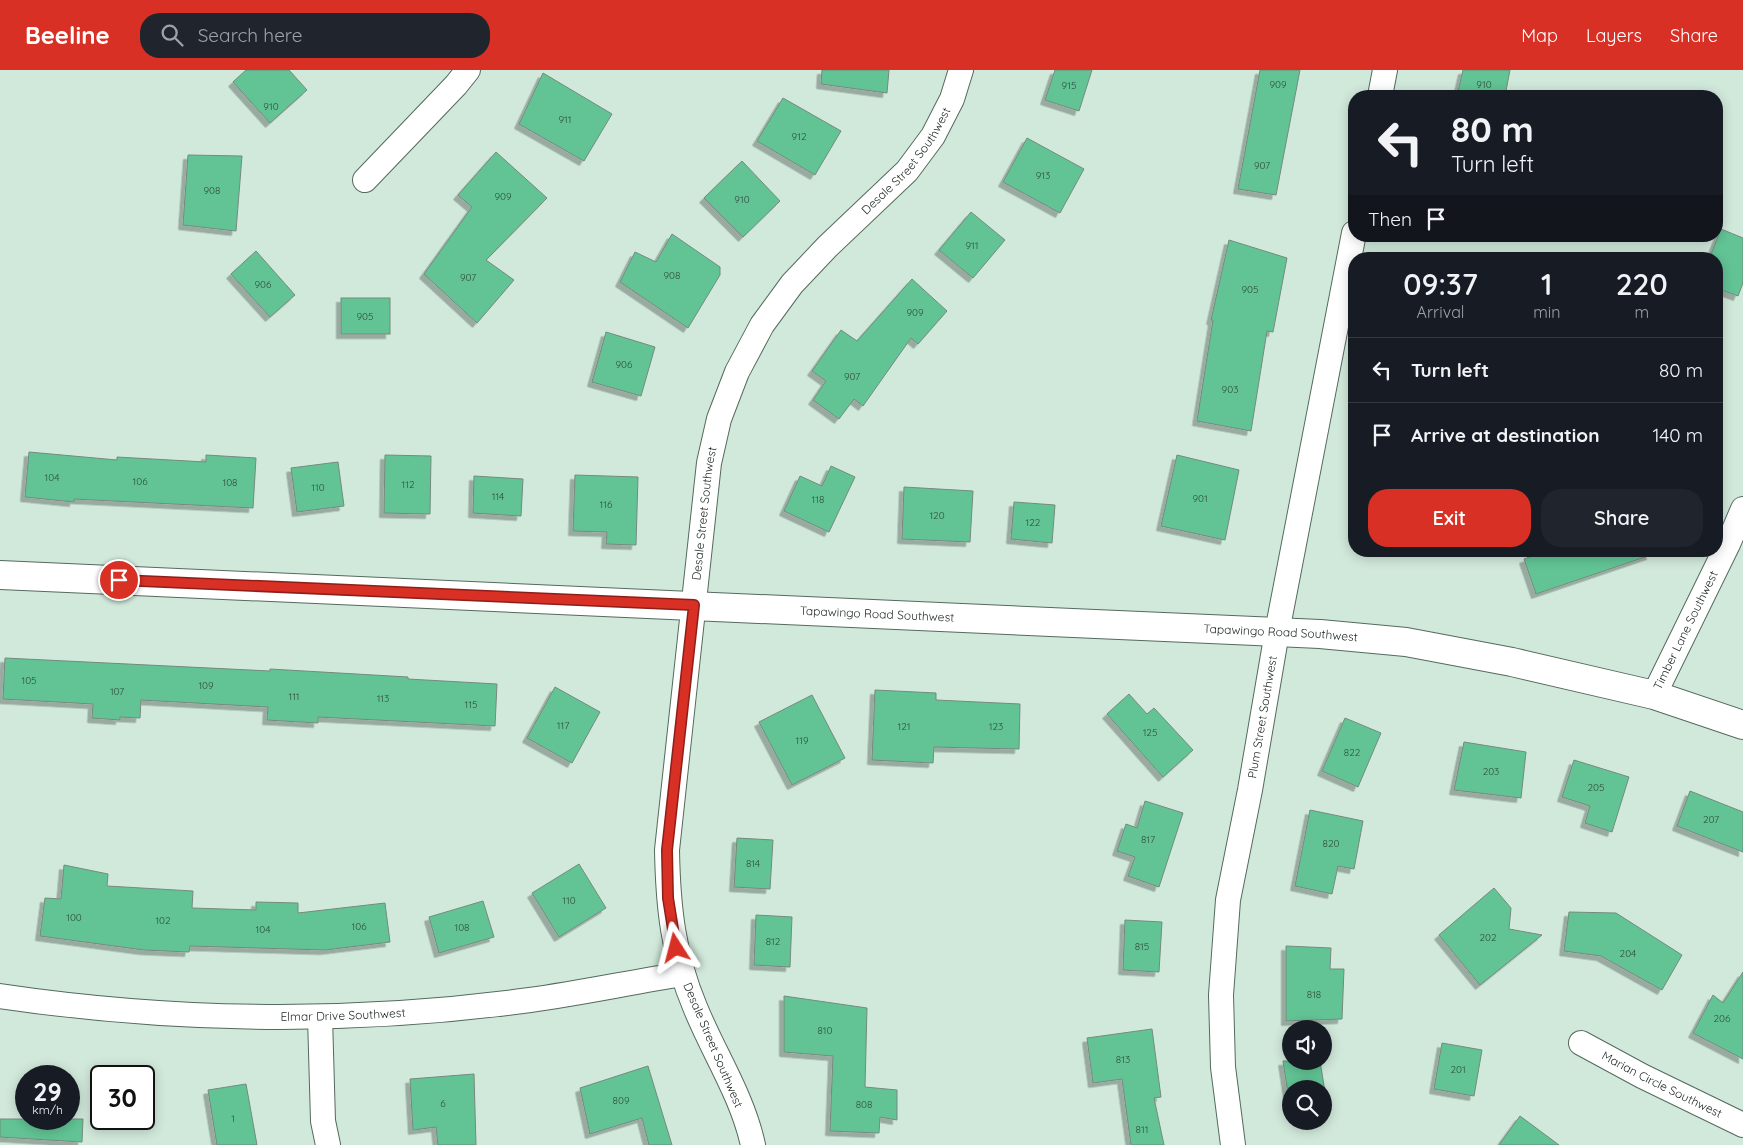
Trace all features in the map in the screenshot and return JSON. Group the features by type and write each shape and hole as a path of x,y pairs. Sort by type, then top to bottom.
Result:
{"street":[{"path":"364,180 456,85 468,70"},
{"name":"Desale Street Southwest","path":"753,1145 732,1083 695,1008 683,974 676,948 668,898 667,850 709,463 719,419 737,372 762,326 792,284 913,164 933,136 952,99 962,70"},
{"path":"1381,90 1385,70"},
{"name":"Plum Street Southwest","path":"1233,1145 1223,1067 1220,995 1228,900 1250,790 1277,632 1348,264"},
{"name":"Timber Lane Southwest","path":"1723,554 1743,509"},
{"name":"Timber Lane Southwest","path":"1654,695 1722,557"},
{"name":"Tapawingo Road Southwest","path":"0,575 1320,634 1406,642 1512,662 1654,695 1743,725"},
{"name":"Elmar Drive Southwest","path":"0,996 65,1005 165,1014 320,1017 424,1011 531,1000 683,974"},
{"path":"320,1017 323,1121 328,1145"},
{"name":"Marian Circle Southwest","path":"1580,1043 1642,1076 1743,1125"}],"building":[{"path":"246,70 289,70 307,90 270,123 233,82"},
{"path":"822,70 889,70 887,93 821,84"},
{"path":"1055,70 1092,70 1079,111 1045,100"},
{"path":"1260,70 1300,70 1276,195 1238,189"},
{"path":"1463,70 1510,70 1506,90 1458,90"},
{"path":"543,73 612,114 584,161 519,124"},
{"path":"783,98 841,131 815,175 757,141"},
{"path":"1027,138 1084,169 1060,213 1003,182"},
{"path":"496,152 547,198 486,260 514,280 477,323 424,274 472,207 458,195"},
{"path":"188,155 242,156 236,231 183,225"},
{"path":"742,161 780,201 743,237 704,198"},
{"path":"971,212 1005,240 973,278 939,250"},
{"path":"1723,230 1743,238 1743,283 1738,296 1723,291 1723,252 1712,252 1716,242 1723,242"},
{"path":"672,234 720,267 720,275 688,328 620,282 635,252 656,262"},
{"path":"1229,240 1287,258 1273,332 1267,331 1251,431 1197,421 1213,320 1211,320"},
{"path":"256,251 295,295 270,317 231,274"},
{"path":"912,279 947,311 918,344 911,338 863,406 854,399 839,419 813,400 826,381 812,371 841,330 857,341"},
{"path":"341,298 390,298 390,334 341,334"},
{"path":"606,332 655,347 641,396 592,382"},
{"path":"29,452 117,460 117,457 206,462 206,455 256,458 253,508 74,499 74,502 25,497"},
{"path":"385,455 431,456 430,514 384,513"},
{"path":"1177,455 1239,470 1225,540 1161,526"},
{"path":"338,462 344,506 297,512 291,468"},
{"path":"831,466 855,477 829,532 784,511 800,476 822,486"},
{"path":"575,475 638,477 636,545 606,544 607,532 573,531"},
{"path":"474,476 523,479 521,516 473,513"},
{"path":"904,487 973,491 970,542 902,539"},
{"path":"1014,502 1055,505 1052,543 1011,539"},
{"path":"1530,557 1645,557 1536,594 1524,559"},
{"path":"5,658 270,671 270,669 497,684 495,726 318,717 318,723 267,720 268,707 141,700 140,718 120,717 120,720 92,718 93,704 3,699"},
{"path":"555,687 600,712 572,763 527,738"},
{"path":"875,690 936,693 936,700 1020,704 1019,749 934,747 933,763 872,760"},
{"path":"1129,694 1147,714 1154,708 1193,750 1163,777 1107,714"},
{"path":"812,695 845,758 792,785 759,722"},
{"path":"1345,718 1381,733 1358,787 1322,771"},
{"path":"1464,742 1526,752 1521,798 1454,790"},
{"path":"1574,760 1629,777 1612,832 1585,823 1590,806 1562,797"},
{"path":"1690,791 1743,812 1743,852 1677,826"},
{"path":"1145,801 1183,813 1159,887 1128,876 1135,857 1117,851 1126,824 1137,828"},
{"path":"1310,810 1363,821 1354,869 1338,866 1332,894 1295,886"},
{"path":"737,838 773,840 770,889 734,887"},
{"path":"579,864 606,908 559,937 532,893"},
{"path":"64,865 108,874 107,886 193,891 192,908 256,910 256,902 298,903 298,913 385,903 390,942 325,950 190,946 189,952 144,950 40,936 45,898 61,899"},
{"path":"1494,888 1511,908 1509,929 1542,935 1480,985 1439,935"},
{"path":"483,901 494,937 439,953 429,917"},
{"path":"1569,912 1616,913 1682,955 1662,990 1601,956 1564,951"},
{"path":"756,915 792,917 790,967 754,965"},
{"path":"1125,920 1162,922 1159,972 1123,970"},
{"path":"1286,946 1331,948 1330,969 1344,969 1342,1019 1286,1020"},
{"path":"1743,972 1743,1059 1693,1033 1713,995 1723,1003"},
{"path":"784,996 867,1008 865,1087 897,1090 897,1120 880,1117 879,1133 830,1131 833,1056 784,1052"},
{"path":"1152,1029 1161,1097 1154,1098 1164,1145 1131,1145 1122,1079 1093,1083 1087,1038"},
{"path":"1442,1043 1482,1050 1474,1096 1434,1089"},
{"path":"648,1066 672,1145 649,1145 642,1118 590,1134 580,1088"},
{"path":"1284,1070 1321,1070 1323,1080 1286,1080"},
{"path":"474,1074 476,1145 438,1145 436,1127 413,1130 410,1079"},
{"path":"246,1084 257,1145 217,1145 208,1090"},
{"path":"1520,1116 1559,1145 1499,1145"},
{"path":"0,1119 15,1119 15,1130 80,1130 80,1119 83,1119 82,1142 0,1137"}],"route":[{"path":"119,580 694,605 667,850 668,898 676,948"}]}
